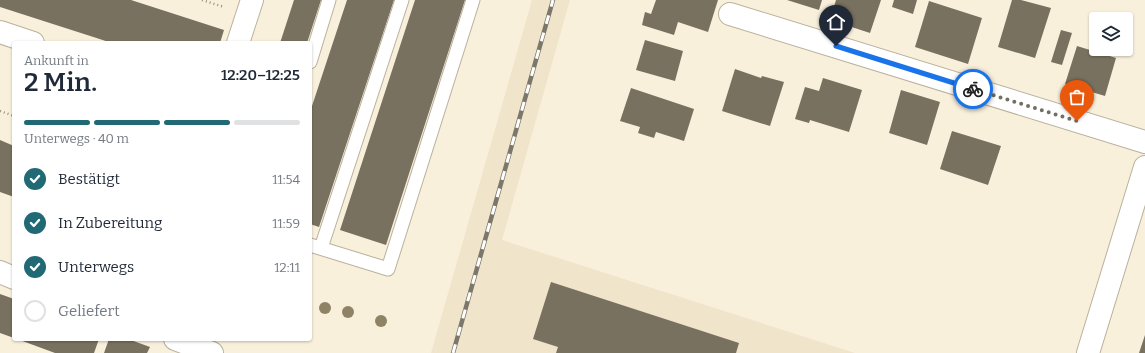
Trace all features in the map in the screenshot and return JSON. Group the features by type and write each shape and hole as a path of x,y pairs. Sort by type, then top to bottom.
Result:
{"street":[{"path":"239,41 252,0"},
{"path":"730,14 1145,142"},
{"path":"0,32 27,41"},
{"path":"1088,353 1145,167"},
{"path":"0,272 12,277"},
{"path":"180,341 212,353"}],"lane":[{"path":"312,56 330,0"},
{"path":"402,0 316,246 388,269 473,0"}],"path":[{"path":"0,111 12,115"}],"shaded area":[{"path":"532,0 570,0 502,240 855,353 431,353"}],"building":[{"path":"0,0 131,0 224,30 221,41 106,41 0,7"},
{"path":"294,0 321,0 308,41 281,41"},
{"path":"347,0 394,0 319,227 312,225 312,106"},
{"path":"415,0 465,0 386,245 340,230"},
{"path":"656,0 718,0 708,32 678,22 674,35 642,25 645,12 651,14"},
{"path":"787,0 822,0 819,10"},
{"path":"836,0 881,0 870,33 830,20"},
{"path":"894,0 917,0 913,14 892,7"},
{"path":"1012,0 1021,0 1051,8 1035,58 998,47"},
{"path":"929,1 982,18 968,64 915,47"},
{"path":"1061,30 1072,33 1062,65 1051,62"},
{"path":"645,40 683,51 675,81 636,70"},
{"path":"1077,46 1089,50 1089,56 1110,56 1116,58 1105,96 1065,84"},
{"path":"735,69 761,78 762,76 784,82 770,126 722,111"},
{"path":"823,78 862,90 849,132 810,120 809,123 795,119 805,87 819,91"},
{"path":"631,88 694,109 684,141 656,132 654,138 638,133 640,127 620,121"},
{"path":"901,90 940,102 927,145 889,133"},
{"path":"952,131 1001,146 988,185 940,169"},
{"path":"0,140 12,145 12,196 0,192"},
{"path":"551,282 739,343 736,353 556,353 558,347 533,339"},
{"path":"0,294 12,298 12,337 0,333"},
{"path":"1145,335 1145,353 1139,353"},
{"path":"22,341 98,341 94,353 55,353"},
{"path":"108,341 134,341 150,347 147,353 104,353"}],"railway":[{"path":"453,353 553,0"}],"way so far":[{"path":"973,89 1077,121"}],"route":[{"path":"836,46 973,89"}]}
